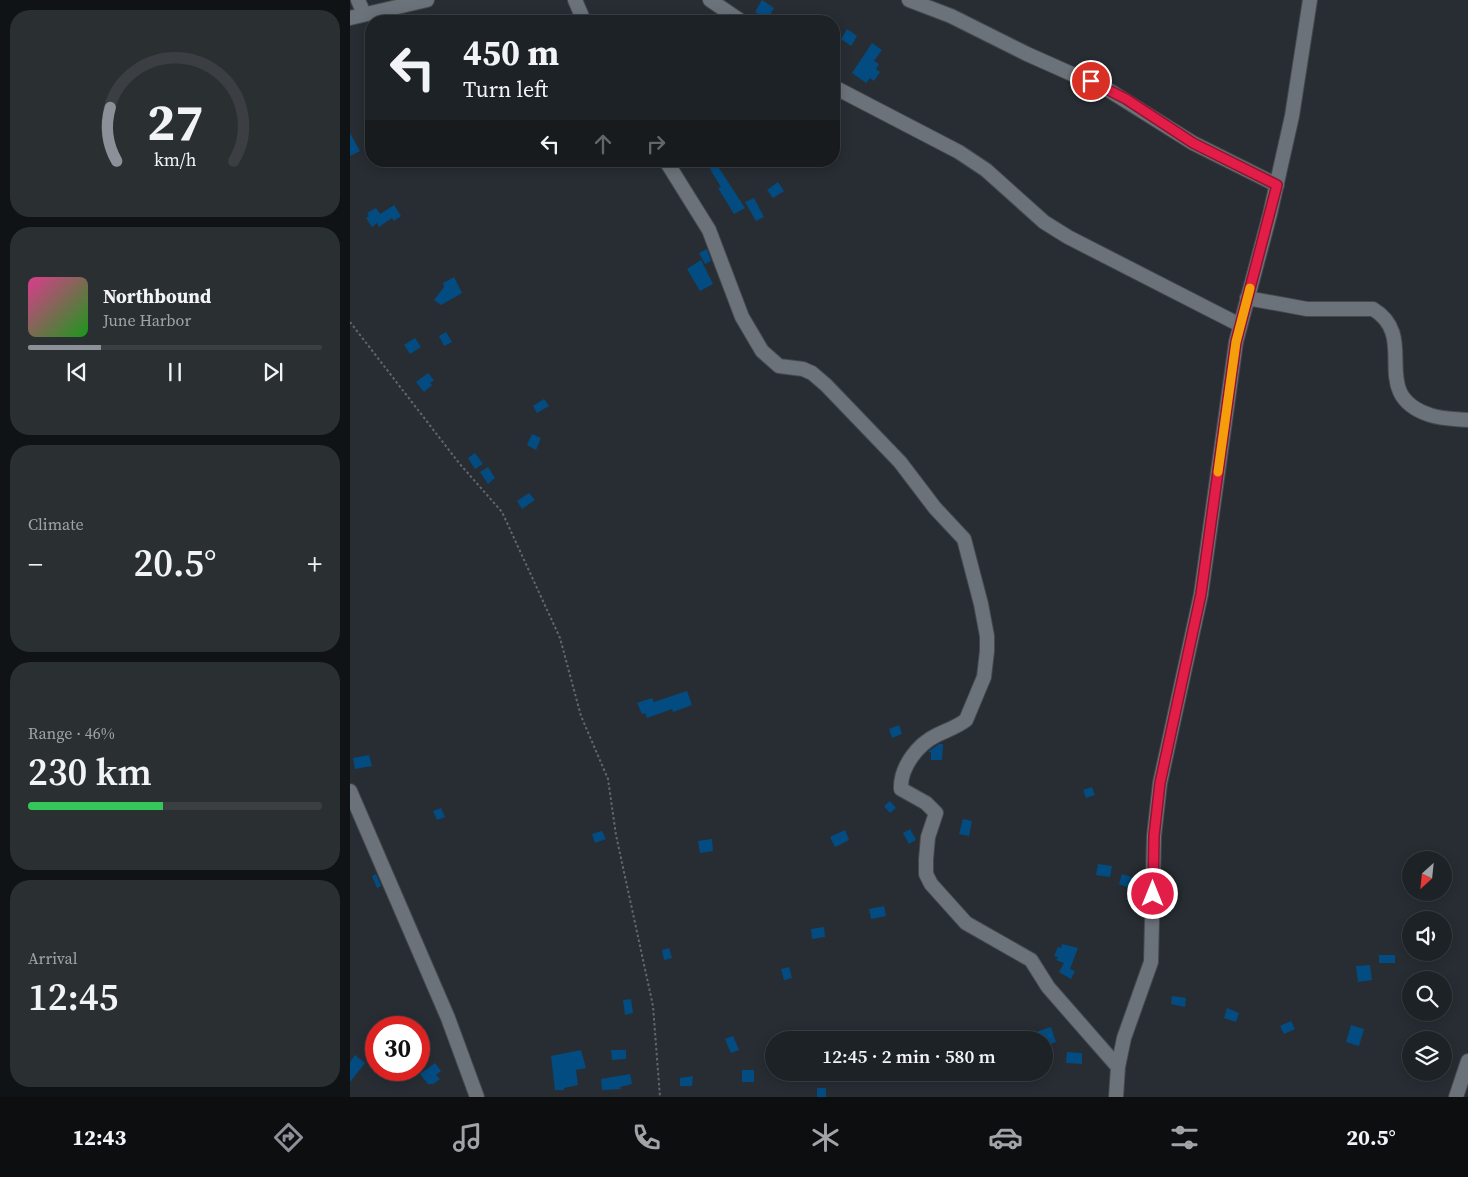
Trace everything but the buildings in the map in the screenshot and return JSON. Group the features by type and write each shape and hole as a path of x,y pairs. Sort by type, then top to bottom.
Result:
{"street":[{"path":"358,0 364,14"},
{"path":"350,18 427,0"},
{"path":"575,0 581,15"},
{"path":"710,0 732,15"},
{"path":"909,0 951,16 1027,54 1104,87 1193,143 1277,185"},
{"path":"1116,1097 1118,1067 1124,1038 1150,962 1154,836 1160,783 1201,594 1240,325 1277,185 1292,116 1310,0"},
{"path":"840,90 959,152 986,170 1044,222 1240,325"},
{"path":"670,167 709,230 742,317 762,351 779,366 808,371 826,385 900,462 936,508 964,539 987,636 984,677 966,720 936,736 917,750 904,773 901,789 926,803 936,813 928,837 925,869 928,878 940,897 971,927 1031,960 1048,987 1118,1067"},
{"path":"1247,298 1307,308 1374,308 1386,319 1393,333 1396,347 1395,376 1401,397 1410,405 1429,415 1468,420"},
{"path":"350,791 448,1018 477,1097"},
{"path":"1456,1097 1468,1061"}],"path":[{"path":"350,322 459,463 502,512 560,638 581,716 608,779 616,835 653,1006 660,1097"}],"slow traffic":[{"path":"1218,472 1236,342 1250,288"}],"route":[{"path":"1091,81 1126,99 1212,154 1277,185 1236,342 1201,594 1160,783 1154,836 1153,894"}]}
